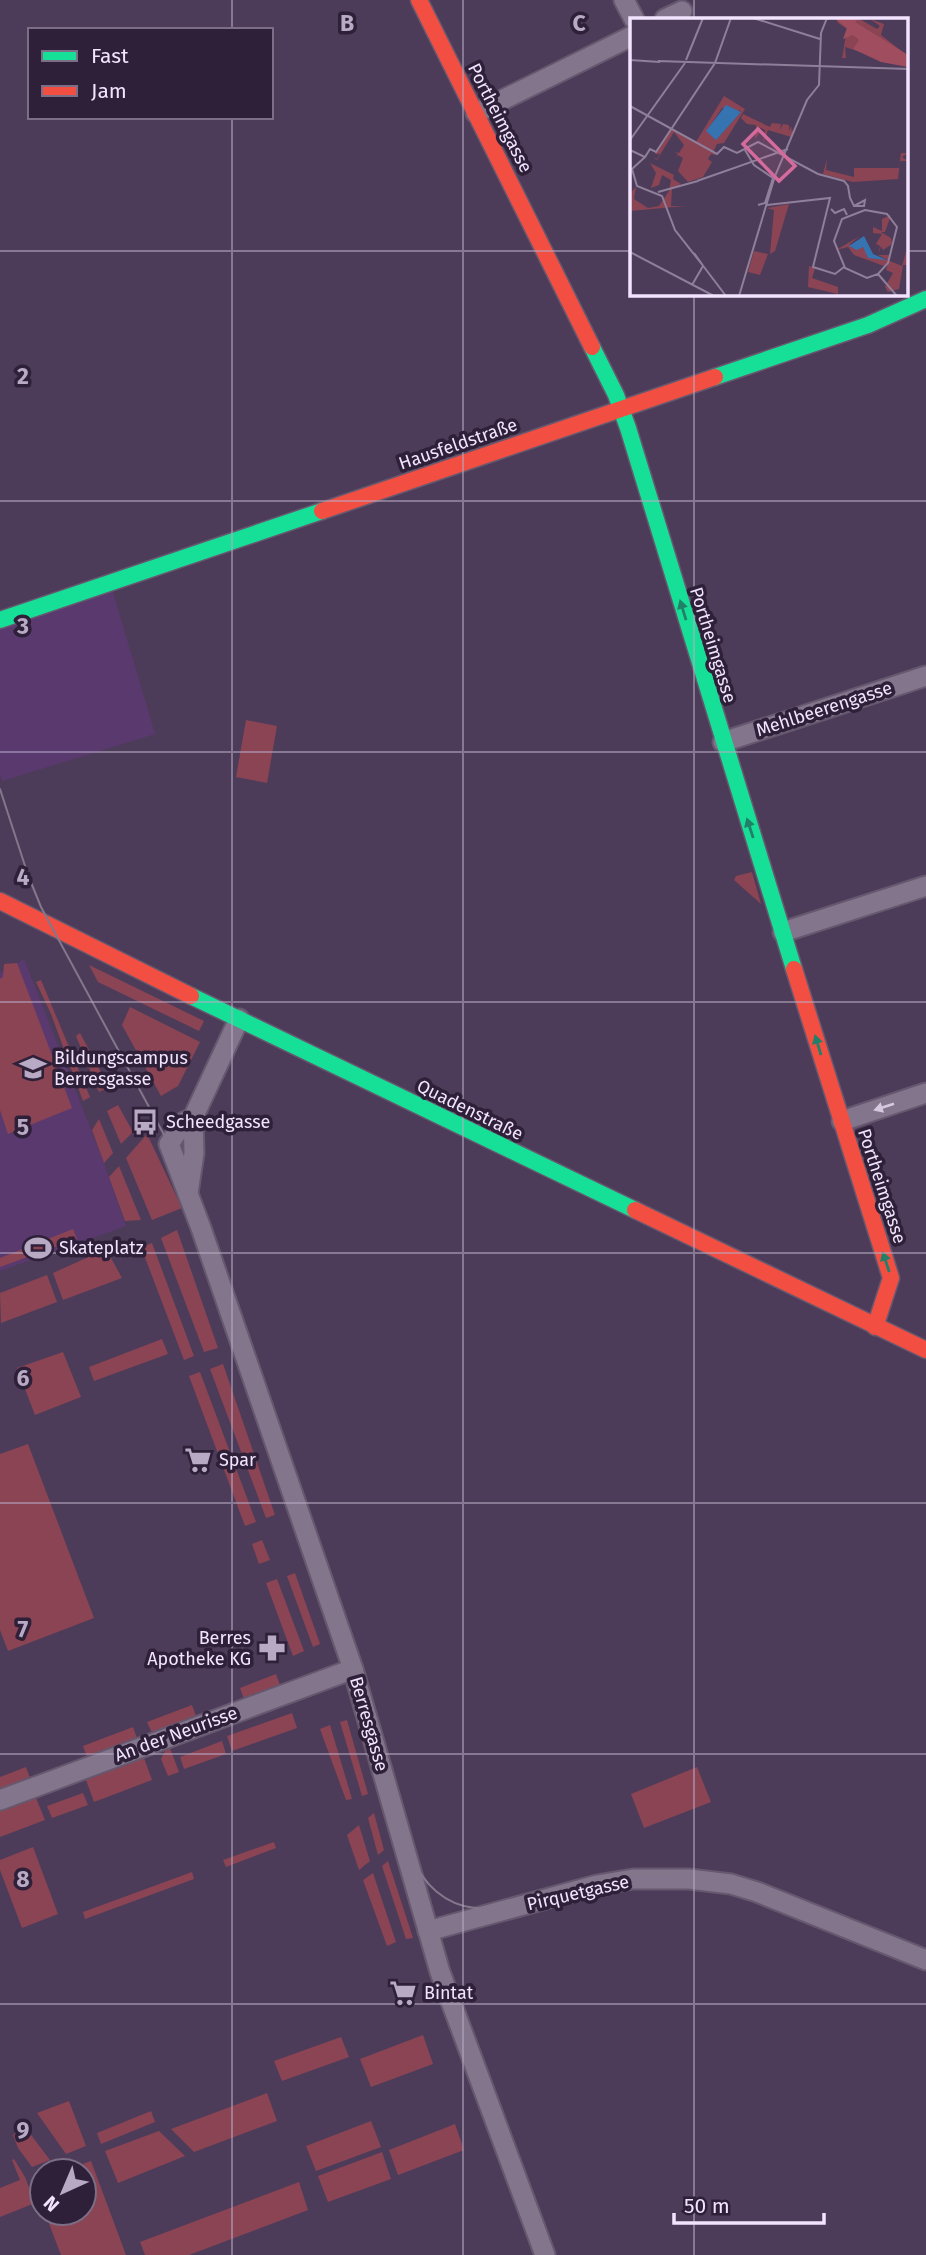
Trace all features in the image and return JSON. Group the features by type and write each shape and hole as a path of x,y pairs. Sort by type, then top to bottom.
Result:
{"street":[{"name":"Portheimgasse","path":"419,0 621,408 891,1278 875,1326"},
{"path":"624,0 633,18"},
{"path":"476,113 630,37"},
{"name":"Hausfeldstraße","path":"0,620 868,325 926,299"},
{"name":"Mehlbeerengasse","path":"723,742 926,676"},
{"path":"783,932 926,886"},
{"name":"Quadenstraße","path":"0,901 926,1350"},
{"name":"Berresgasse","path":"239,1019 194,1118 184,1122 169,1144 353,1669 440,1972 545,2255"},
{"path":"842,1121 926,1093"},
{"name":"An der Neurisse","path":"0,1800 353,1669"},
{"name":"Pirquetgasse","path":"428,1931 597,1885 668,1877 731,1884 757,1892 926,1960"}],"shaded area":[{"path":"111,586 155,734 2,781 0,625"},
{"path":"246,720 277,726 267,783 236,777"},
{"path":"752,872 761,904 734,880 736,876"},
{"name":"Bildungscampus Berresgasse","path":"24,959 126,1226 0,1271 0,973"},
{"path":"17,963 72,1108 8,1134 0,1110 0,979 3,977 4,964"},
{"path":"89,965 204,1021 199,1031 98,982"},
{"path":"41,980 90,1097 83,1101 51,1014 36,982"},
{"path":"130,1007 200,1042 178,1086 161,1096 122,1025"},
{"path":"80,1033 109,1087 99,1092 76,1036"},
{"path":"118,1105 133,1132 121,1144 107,1111"},
{"path":"99,1119 113,1153 104,1163 92,1130"},
{"path":"147,1134 182,1208 152,1220 126,1158"},
{"path":"119,1166 141,1220 125,1221 109,1177"},
{"name":"Skateplatz","path":"73,1229 77,1239 0,1267 0,1258"},
{"path":"177,1230 218,1348 204,1352 161,1238"},
{"path":"152,1243 194,1356 184,1360 141,1247"},
{"path":"106,1249 122,1278 63,1300 53,1273"},
{"path":"47,1275 57,1302 1,1323 0,1293"},
{"path":"162,1339 168,1354 94,1381 89,1367"},
{"path":"63,1352 81,1397 35,1415 17,1368"},
{"path":"223,1364 275,1515 266,1518 210,1369"},
{"path":"200,1372 256,1522 245,1526 189,1376"},
{"path":"28,1444 94,1618 8,1651 0,1630 0,1454"},
{"path":"262,1540 270,1560 259,1564 252,1544"},
{"path":"295,1573 320,1644 313,1647 287,1576"},
{"path":"277,1579 304,1651 293,1656 266,1583"},
{"path":"276,1674 280,1685 244,1699 240,1688"},
{"path":"192,1705 196,1716 152,1733 147,1722"},
{"path":"292,1713 297,1728 232,1751 227,1736"},
{"path":"347,1720 368,1794 362,1796 340,1722"},
{"path":"330,1725 352,1799 346,1800 320,1729"},
{"path":"133,1727 137,1738 87,1757 83,1746"},
{"path":"222,1741 226,1754 184,1769 180,1757"},
{"path":"170,1748 179,1772 168,1776 161,1759 166,1749"},
{"path":"144,1758 152,1780 94,1802 86,1780"},
{"path":"26,1767 30,1778 0,1790 0,1777"},
{"path":"697,1767 711,1802 644,1828 631,1794"},
{"path":"83,1793 88,1805 52,1818 47,1806"},
{"path":"36,1798 45,1820 0,1837 0,1811"},
{"path":"374,1813 384,1850 378,1855 368,1818"},
{"path":"359,1825 370,1861 359,1870 347,1835"},
{"path":"274,1842 276,1848 226,1867 223,1860"},
{"path":"33,1847 58,1914 22,1928 0,1870 0,1860"},
{"path":"388,1861 413,1938 406,1939 382,1866"},
{"path":"192,1872 194,1879 85,1919 83,1912"},
{"path":"373,1873 396,1942 387,1946 363,1880"},
{"path":"423,2035 433,2064 371,2087 360,2059"},
{"path":"341,2037 349,2057 282,2081 274,2061"},
{"path":"267,2093 277,2121 194,2152 171,2129"},
{"path":"69,2101 86,2146 66,2154 37,2113"},
{"path":"151,2111 155,2122 101,2144 97,2133"},
{"path":"371,2121 381,2147 316,2171 306,2146"},
{"path":"455,2124 464,2150 398,2175 389,2150"},
{"path":"25,2127 48,2157 28,2157 28,2162 13,2135"},
{"path":"159,2131 185,2156 118,2183 105,2151"},
{"path":"382,2152 391,2179 328,2202 318,2176"},
{"path":"14,2159 28,2185 28,2206 0,2217 0,2188 20,2180 12,2160"},
{"path":"98,2180 126,2255 61,2255 50,2227 98,2227"},
{"path":"299,2182 308,2210 189,2255 145,2255 140,2242"}],"tram line":[{"path":"0,789 41,907 169,1144 199,1212 356,1662 412,1857 422,1876 445,1898 475,1908 504,1906 625,1875 665,1873 704,1877 780,1895 926,1954"},
{"path":"323,1599 358,1706"}],"traffic: fast":[{"path":"715,377 868,325 926,299"},
{"path":"592,347 616,395 628,428 794,969"},
{"path":"0,620 322,511"},
{"path":"191,996 635,1210"}],"traffic: jam":[{"path":"419,0 592,347"},
{"path":"322,511 715,377"},
{"path":"0,901 191,996"},
{"path":"794,969 891,1278 875,1327"},
{"path":"635,1210 926,1350"}],"place":[{"name":"Bildungscampus Berresgasse","path":"33,1068"},
{"name":"Scheedgasse","path":"145,1122"},
{"name":"Skateplatz","path":"38,1248"},
{"name":"Spar","path":"198,1460"},
{"name":"Berres Apotheke KG","path":"272,1648"},
{"name":"Bintat","path":"403,1993"}]}
